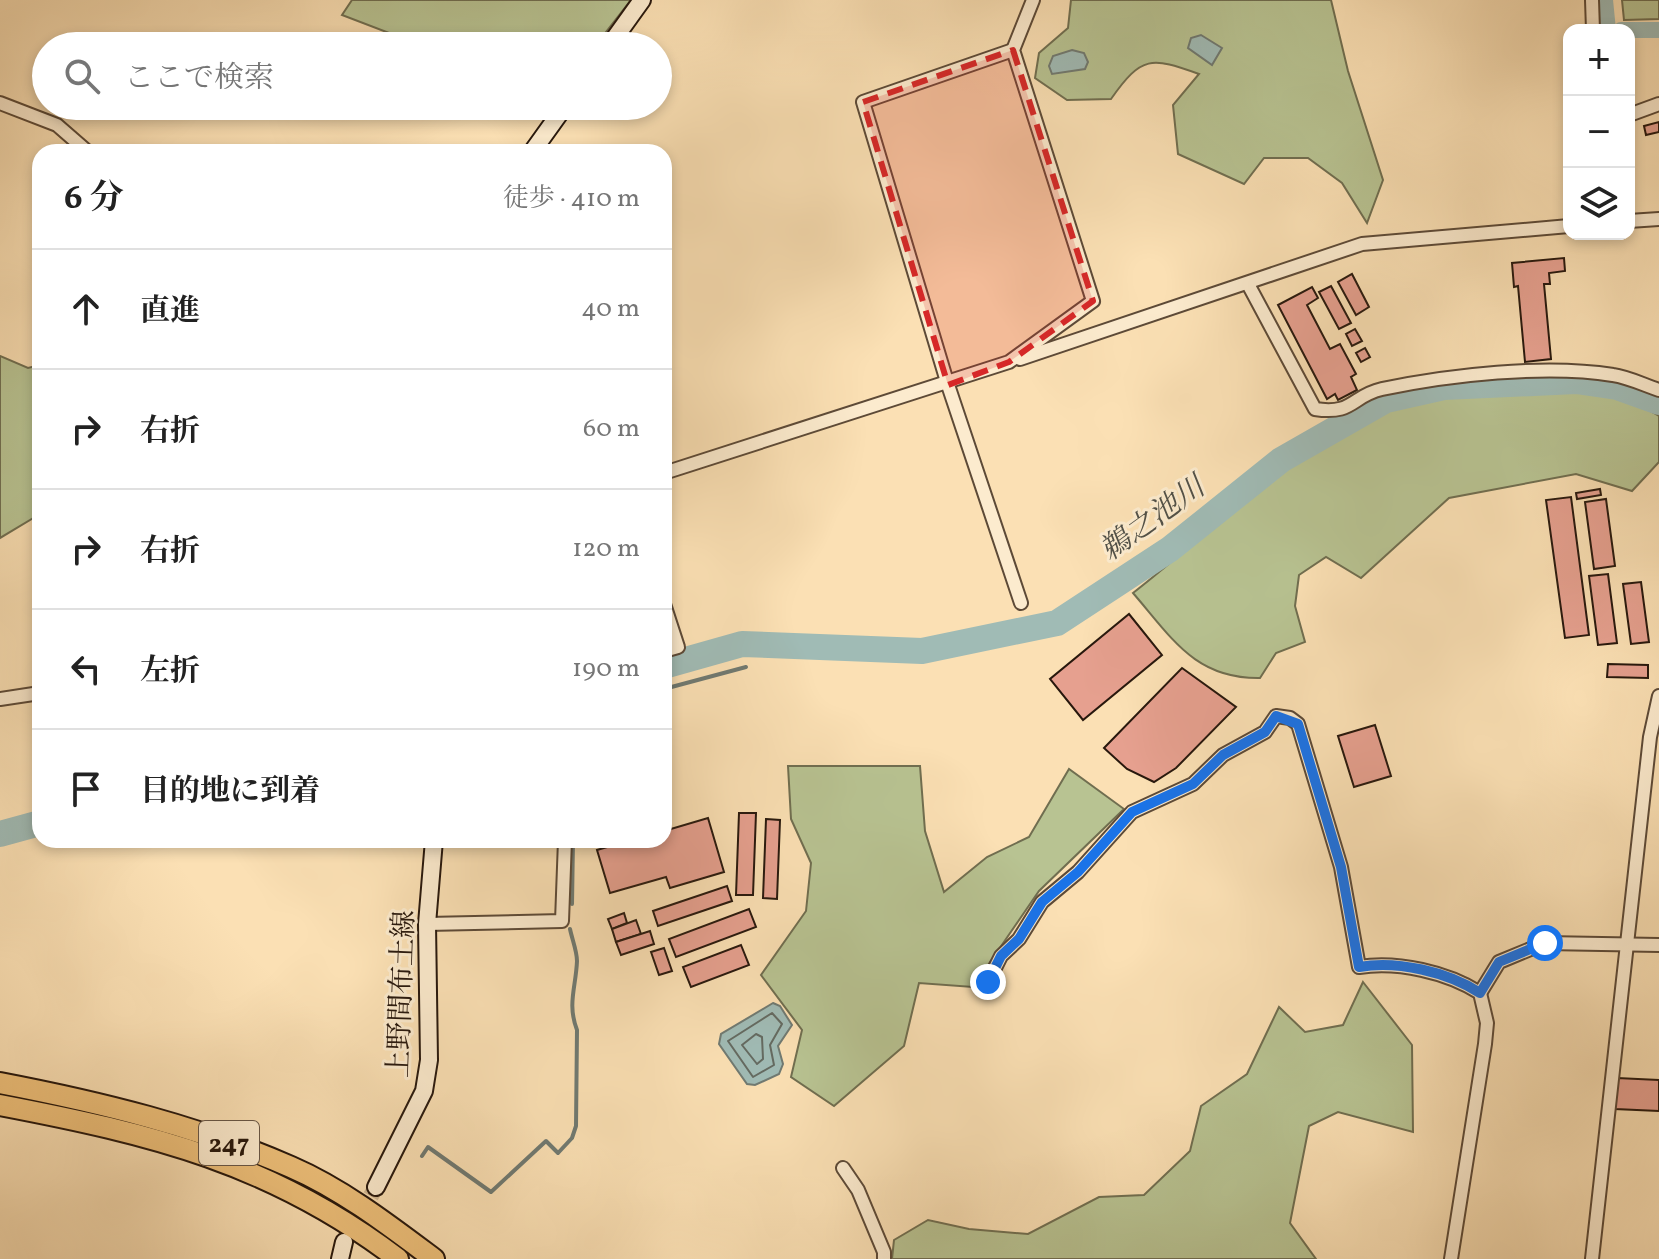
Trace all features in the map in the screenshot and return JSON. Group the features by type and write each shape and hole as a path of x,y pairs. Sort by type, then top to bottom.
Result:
{"highway":[{"name":"247","path":"0,1083 85,1100 196,1131 294,1168 385,1222 434,1259"},
{"name":"247","path":"0,1105 195,1149 287,1188 398,1259"}],"main road":[{"path":"619,32 642,0"},
{"path":"538,144 555,120"},
{"name":"上野間布土線","path":"376,1187 424,1091 429,1060 427,924 433,848"}],"street":[{"path":"1009,362 1093,301 1013,50 1033,0"},
{"path":"1592,0 1593,24"},
{"path":"1013,50 863,102 948,385 1021,603"},
{"path":"0,103 32,115"},
{"path":"1635,113 1659,104"},
{"path":"44,120 57,125 79,144"},
{"path":"1635,221 1659,219"},
{"path":"672,471 948,385 1362,244 1563,227"},
{"path":"1248,284 1315,409 1337,413 1377,390 1442,378 1574,371 1616,375 1659,390"},
{"path":"672,629 678,647 672,649"},
{"path":"0,699 32,694"},
{"path":"1592,1259 1650,737 1659,696"},
{"path":"988,982 1001,956 1019,939 1042,902 1078,872 1132,812 1193,784 1223,755 1255,740 1276,716 1281,715 1298,724 1341,867 1359,967 1390,965 1452,979 1480,993"},
{"path":"427,924 562,921 565,848"},
{"path":"1451,1259 1487,1023 1480,993 1499,962 1545,943 1659,945"},
{"path":"843,1168 858,1190 884,1252 884,1259"}],"highlighted area":[{"path":"1013,50 1093,301 1009,362 948,385 863,102"}],"green space":[{"path":"352,0 631,0 606,32 386,32 342,15"},
{"path":"1071,0 1331,0 1348,71 1383,180 1367,223 1342,183 1308,158 1264,158 1244,184 1178,154 1173,105 1199,74 1169,65 1149,64 1131,74 1111,99 1067,100 1035,78 1039,53 1068,28"},
{"path":"1622,0 1659,0 1659,19 1624,20"},
{"path":"0,356 32,367 32,519 0,538"},
{"path":"1572,390 1619,393 1659,416 1659,462 1632,491 1576,474 1449,498 1361,578 1326,557 1299,575 1295,606 1305,642 1276,653 1260,678 1218,671 1187,653 1133,593 1286,467 1353,424 1389,407 1410,400 1456,393"},
{"path":"788,766 920,766 925,831 944,892 987,857 1029,837 1069,769 1124,809 1039,891 973,987 919,983 904,1046 834,1106 791,1077 802,1030 761,975 806,911 811,863 791,819"},
{"path":"1363,982 1412,1045 1413,1132 1338,1112 1309,1126 1290,1223 1316,1259 892,1259 894,1240 928,1220 969,1229 1028,1234 1099,1197 1144,1195 1190,1151 1201,1106 1247,1074 1279,1007 1305,1032 1343,1025"}],"water":[{"path":"1201,35 1222,48 1212,65 1188,48 1191,38"},
{"path":"1072,50 1084,53 1088,62 1085,69 1052,74 1049,66 1053,56"},
{"path":"773,1003 780,1006 792,1025 778,1046 783,1064 779,1074 755,1085 747,1084 719,1044 721,1034"}],"building":[{"path":"1659,122 1659,132 1646,135 1644,126"},
{"path":"1564,258 1565,271 1549,273 1550,284 1544,284 1551,359 1525,362 1518,286 1514,287 1512,263"},
{"path":"1352,274 1369,307 1356,315 1338,282"},
{"path":"1331,286 1351,323 1339,329 1319,292"},
{"path":"1312,287 1318,298 1307,305 1330,349 1340,344 1356,374 1351,377 1357,390 1338,400 1335,394 1327,399 1278,305"},
{"path":"1355,329 1362,341 1352,346 1346,334"},
{"path":"1365,348 1370,357 1361,362 1356,353"},
{"path":"1600,489 1601,495 1577,499 1576,493"},
{"path":"1571,497 1589,635 1565,638 1546,500"},
{"path":"1606,499 1615,566 1594,569 1585,502"},
{"path":"1608,574 1617,643 1598,645 1589,576"},
{"path":"1641,582 1649,642 1631,644 1623,584"},
{"path":"1129,614 1162,655 1083,720 1050,679"},
{"path":"1608,664 1648,665 1648,678 1607,677"},
{"path":"1182,668 1236,707 1176,768 1154,782 1127,769 1104,748"},
{"path":"1375,725 1391,776 1354,787 1338,736"},
{"path":"739,813 756,813 753,895 736,895"},
{"path":"708,818 724,872 670,888 666,877 610,893 597,850 672,848 672,829"},
{"path":"766,819 780,820 777,899 763,898"},
{"path":"727,886 732,901 658,926 653,911"},
{"path":"749,909 756,927 676,957 669,939"},
{"path":"624,913 627,923 612,929 608,919"},
{"path":"636,920 641,934 616,942 612,929"},
{"path":"650,931 654,944 621,955 616,942"},
{"path":"741,945 749,965 691,987 683,967"},
{"path":"664,948 672,971 659,975 651,952"},
{"path":"1617,1078 1659,1080 1659,1111 1615,1109"}],"waterway":[{"path":"1605,0 1607,24"},
{"path":"1635,30 1659,30"},
{"name":"鵜之池川","path":"672,664 742,644 922,651 1057,623 1170,549 1281,460 1386,400 1444,387 1576,381 1617,387 1659,402"},
{"path":"672,687 746,667"},
{"name":"鵜之池川","path":"0,834 32,825"},
{"path":"572,904 573,848"},
{"path":"422,1156 428,1147 491,1192 546,1141 558,1153 572,1138 576,1126 577,1030 572,1004 577,961 570,929"}],"tunnel":[{"path":"347,1238 376,1187"}],"route":[{"path":"988,982 992,968 1019,939 1042,902 1078,872 1132,812 1193,784 1216,760 1255,740 1276,716 1281,715 1298,724 1331,830 1359,967 1390,965 1452,979 1480,993 1499,962 1545,943"}]}
